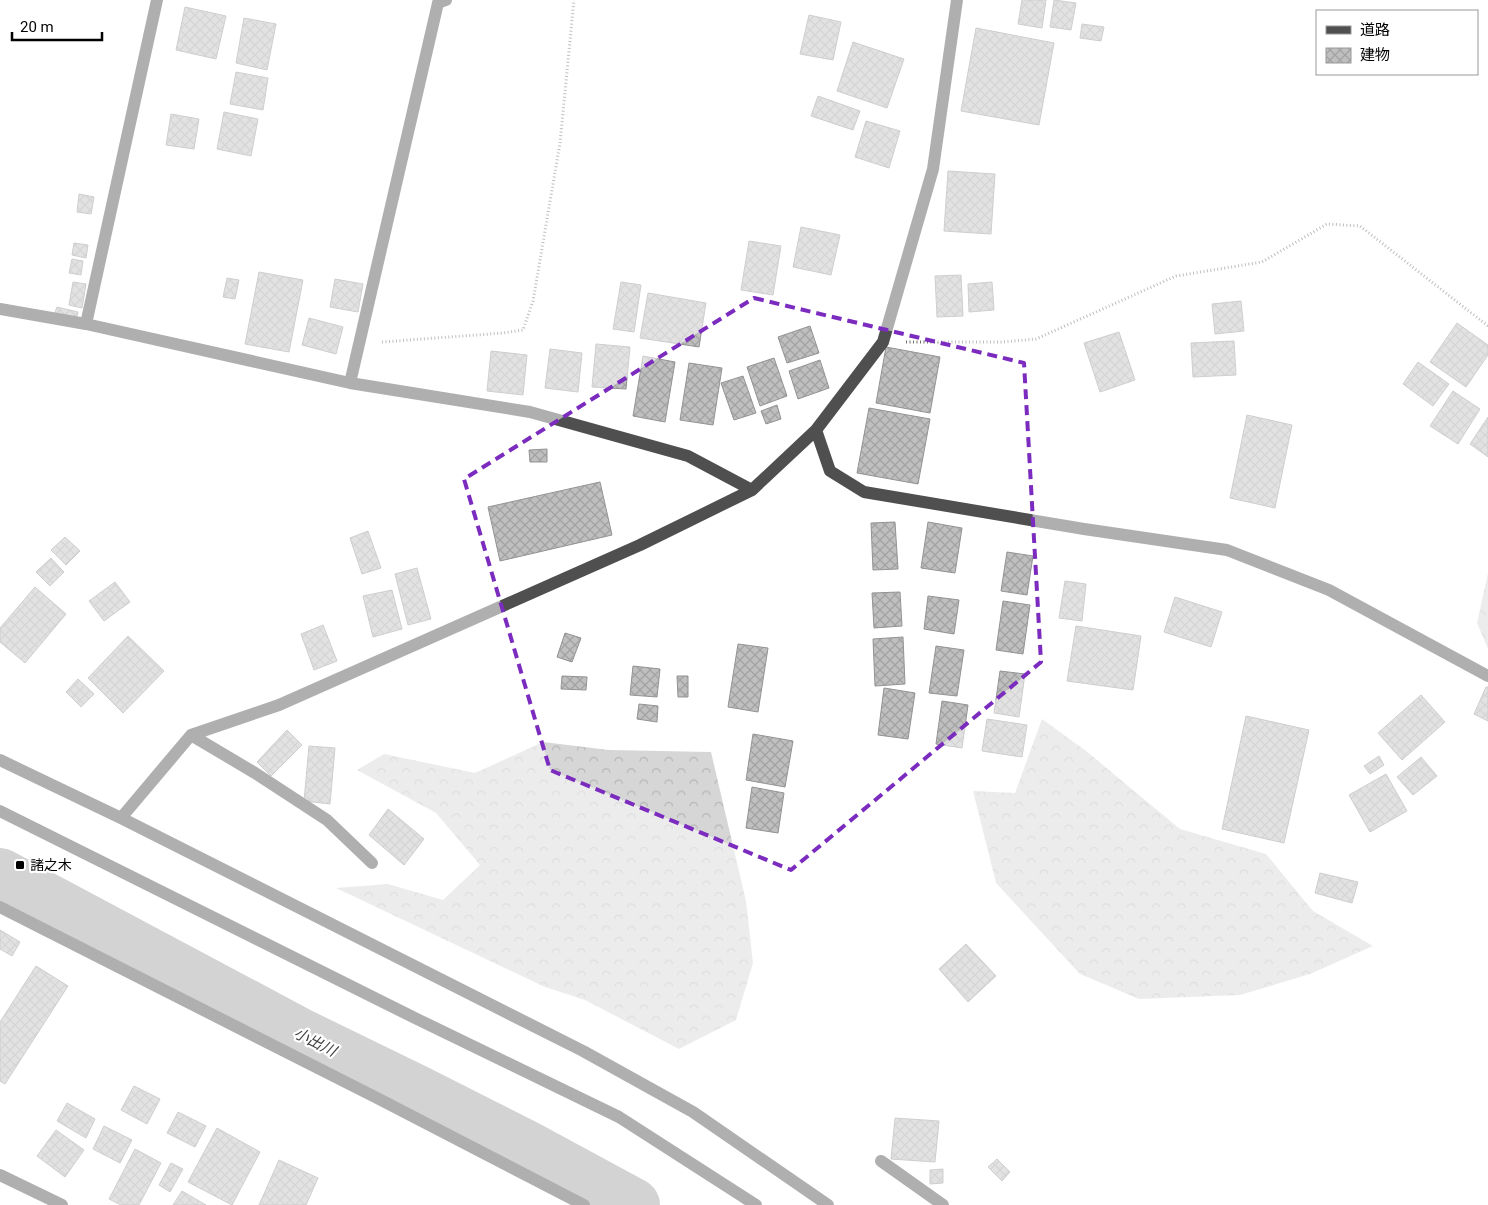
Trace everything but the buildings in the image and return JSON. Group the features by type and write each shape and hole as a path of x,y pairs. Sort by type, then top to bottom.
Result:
{"street":[{"path":"86,324 157,0"},
{"path":"350,383 438,3 446,0"},
{"path":"121,818 191,735 279,705 640,545 752,490 816,430 883,342 933,169 957,0"},
{"path":"0,309 86,324 350,383 539,415 688,456 752,490"},
{"path":"816,430 830,471 864,492 1084,529 1227,550 1328,590 1488,676"},
{"path":"191,735 255,773 327,820 372,862"},
{"path":"0,760 121,818 583,1051 693,1112 828,1205"},
{"path":"0,811 421,1021 619,1117 756,1205"},
{"path":"0,908 362,1090 584,1205"},
{"path":"881,1161 943,1205"},
{"path":"0,1175 62,1205"}],"path":[{"path":"359,344 523,330 533,301 560,143 574,0"},
{"path":"883,342 1002,342 1036,339 1176,276 1262,262 1327,224 1360,226 1488,326"}],"highlighted area":[{"path":"754,298 1024,363 1041,662 791,870 550,770 464,479"}],"green space":[{"path":"1488,573 1488,649 1477,623"},
{"path":"1042,719 1086,751 1180,829 1266,854 1313,911 1373,946 1310,974 1240,995 1139,999 1080,974 996,883 973,791 1015,793"},
{"path":"543,742 609,750 711,752 746,901 753,963 736,1020 679,1049 585,1000 545,987 336,888 388,884 443,900 480,865 436,813 357,770 384,754 475,773"}],"waterway":[{"name":"小出川","path":"0,875 300,1035 524,1146 633,1205"}],"place":[{"name":"諸之木","path":"20,865"}]}
